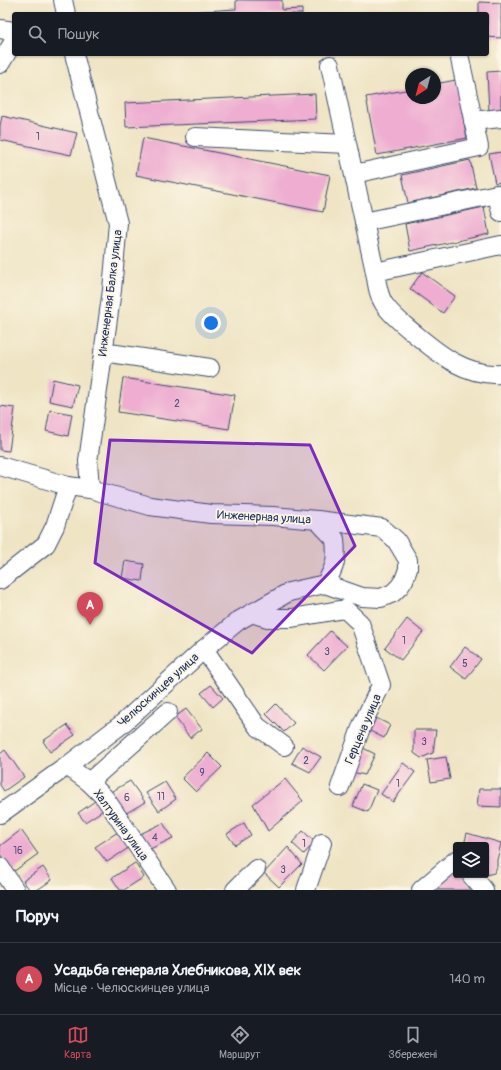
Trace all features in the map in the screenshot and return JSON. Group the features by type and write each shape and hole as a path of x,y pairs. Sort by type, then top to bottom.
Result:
{"street":[{"path":"63,0 66,12"},
{"path":"0,29 12,31"},
{"path":"0,64 12,44"},
{"name":"Инженерная Балка улица","path":"72,57 118,223 112,290 88,461 90,489"},
{"path":"354,174 479,147 460,60"},
{"path":"330,65 378,290 383,303 391,314 426,343 455,364 484,374 501,374"},
{"path":"473,121 501,118"},
{"path":"195,137 347,144"},
{"path":"364,222 497,194 501,212"},
{"path":"375,272 501,245"},
{"path":"103,352 210,368"},
{"name":"Инженерная улица","path":"0,466 68,486 90,489 113,497 154,507 211,514 273,516 317,520 382,528 396,540 408,560 408,569 400,586 393,593 381,598 362,597 325,584"},
{"path":"0,580 46,544 55,526 68,486"},
{"path":"317,520 335,539 336,560 334,569 325,584"},
{"name":"Челюскинцев улица","path":"0,814 122,724 204,649 238,621 289,592 325,584"},
{"name":"Герцена улица","path":"251,613 267,618 292,618 345,609 360,623 381,686 362,725 340,787"},
{"path":"204,649 257,726 284,746"},
{"path":"89,782 168,712"},
{"name":"Халтурина улица","path":"67,766 89,782 105,798 167,890"},
{"path":"306,890 322,843"},
{"path":"422,890 453,863"},
{"path":"0,867 15,890"},
{"path":"235,890 256,869"},
{"path":"473,878 484,890"}],"highlighted area":[{"path":"110,440 310,445 355,546 252,653 95,563"}],"building":[{"path":"236,0 282,0 282,10 302,9 302,12 190,12 236,9"},
{"path":"479,2 501,3 501,38 489,37 489,12 479,12"},
{"path":"501,71 501,111 489,111 487,72"},
{"path":"456,80 467,138 377,155 366,97 405,90 405,104 441,104 441,83"},
{"path":"315,94 316,119 126,127 125,103"},
{"path":"2,116 77,133 71,155 0,140"},
{"path":"143,138 330,175 323,212 136,175"},
{"path":"501,152 501,182 495,183 489,154"},
{"path":"470,160 476,188 408,203 402,175"},
{"path":"484,207 489,234 410,251 405,224"},
{"path":"422,272 455,296 443,313 410,289"},
{"path":"123,378 235,395 229,429 118,412"},
{"path":"53,379 78,385 73,406 49,401"},
{"path":"0,406 15,408 9,451 0,450"},
{"path":"50,410 72,414 68,436 46,431"},
{"path":"125,561 144,564 142,581 122,578"},
{"path":"407,619 423,632 401,660 385,648"},
{"path":"330,631 347,646 324,670 308,655"},
{"path":"465,647 481,659 466,679 450,667"},
{"path":"211,685 223,698 213,707 201,693"},
{"path":"276,704 294,723 284,732 266,714"},
{"path":"186,709 202,729 190,738 175,717"},
{"path":"376,718 390,725 384,738 370,731"},
{"path":"67,725 75,735 50,752 43,741"},
{"path":"414,730 436,730 433,753 421,758 414,753"},
{"path":"302,746 321,757 310,772 292,763"},
{"path":"363,748 375,754 365,775 352,772"},
{"path":"5,750 24,777 4,791 0,785 0,754"},
{"path":"208,753 222,767 196,792 182,778"},
{"path":"446,757 450,779 431,782 427,760"},
{"path":"403,763 415,772 393,802 381,794"},
{"path":"285,779 303,801 268,831 253,804"},
{"path":"130,781 145,802 123,815 109,793"},
{"path":"165,782 176,799 159,811 146,793"},
{"path":"362,784 377,790 368,812 353,806"},
{"path":"479,789 501,789 501,807 477,806"},
{"path":"98,799 105,809 85,822 78,813"},
{"path":"163,823 173,838 146,851 136,836"},
{"path":"244,823 251,835 235,845 227,834"},
{"path":"21,830 38,854 13,872 0,854 0,846"},
{"path":"303,831 315,842 304,854 292,843"},
{"path":"118,832 130,847 107,862 95,847"},
{"path":"467,833 501,843 497,867 494,873 489,874 489,842 465,842"},
{"path":"288,847 302,864 279,887 264,873"},
{"path":"135,863 144,877 124,890 120,890 112,878"},
{"path":"43,867 52,880 37,890 30,890 23,881"},
{"path":"453,871 453,878 464,878 474,890 429,890"}],"place":[{"name":"Усадьба генерала Хлебникова, XIX век","path":"90,625"}]}
